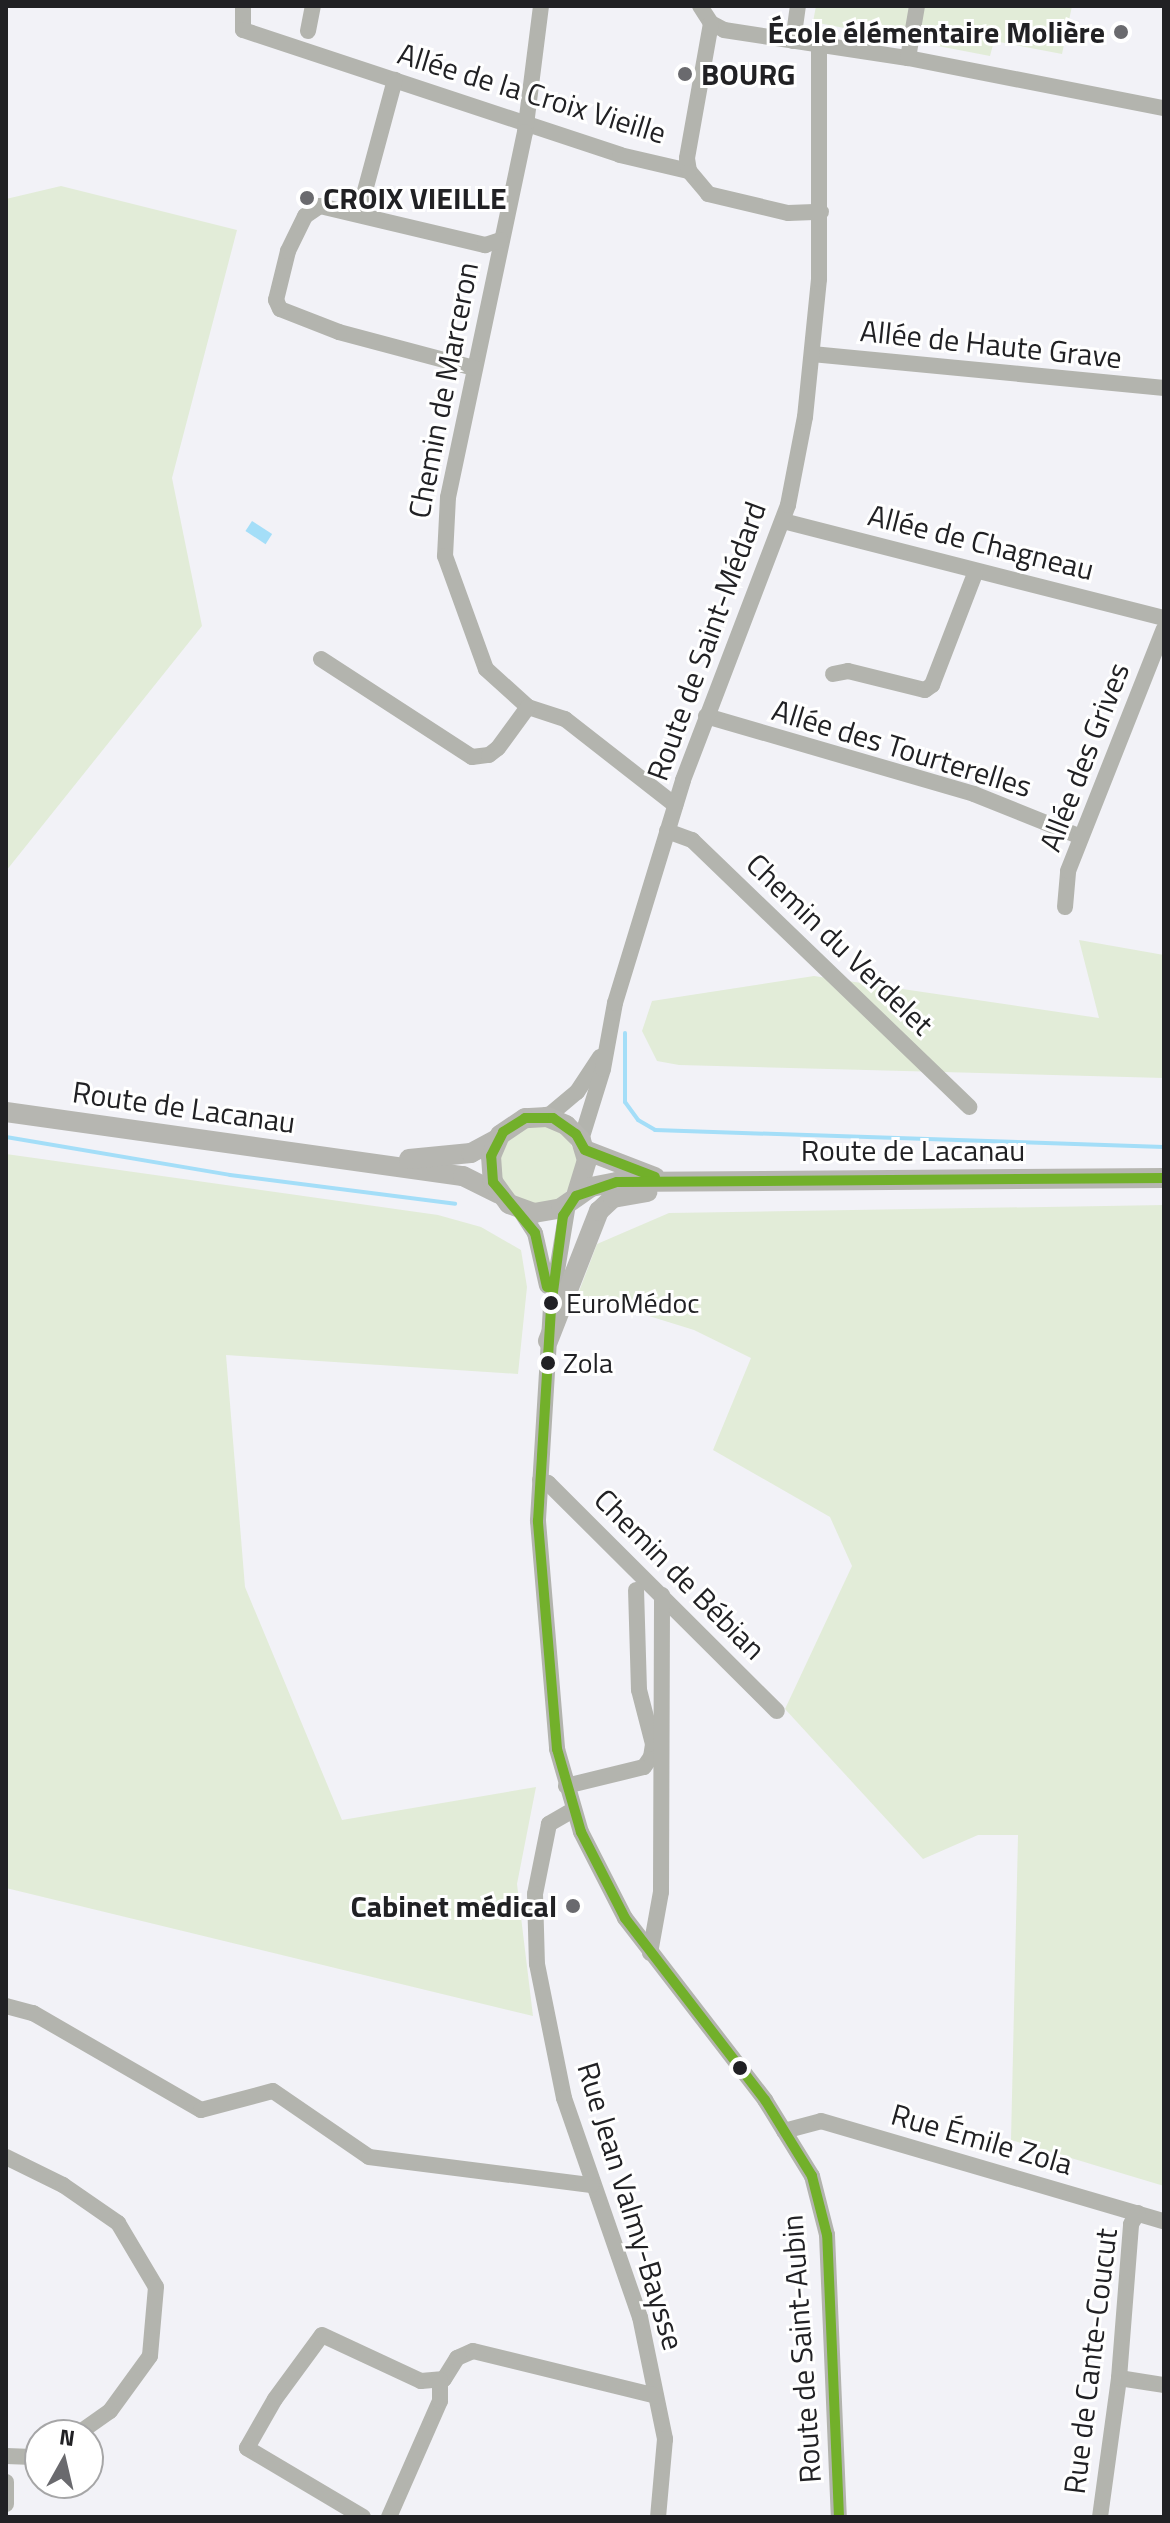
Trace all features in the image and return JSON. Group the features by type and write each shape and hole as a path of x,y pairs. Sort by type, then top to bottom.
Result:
{"main road":[{"name":"Route de Lacanau","path":"6,1112 463,1176 499,1194 520,1210 548,1213 606,1183 662,1179 1164,1178"},
{"name":"Route de Lacanau","path":"353,1160 450,1157 497,1139 513,1123 547,1117 566,1125 583,1145 662,1179"},
{"path":"497,1139 490,1169 499,1194"},
{"path":"572,1200 586,1175 583,1145"},
{"path":"548,1341 594,1221 613,1198 786,1181"}],"street":[{"name":"Allée de la Croix Vieille","path":"243,6 243,30 620,155 689,171 708,194 788,213 821,212"},
{"path":"308,31 313,6"},
{"name":"Chemin de Marceron","path":"541,6 523,122 525,135 505,216 448,497 445,556 486,669 528,707 565,719 675,805"},
{"path":"689,171 687,158 711,23 700,6"},
{"path":"793,41 798,6"},
{"path":"908,58 917,6"},
{"path":"711,23 819,46 908,58 1164,108"},
{"name":"Route de Saint-Médard","path":"583,1145 606,1045 675,805 706,716 783,521 812,354 821,212 819,46"},
{"path":"359,213 395,80"},
{"path":"474,368 339,332 280,309 276,300 288,251 311,209 359,213 485,245 500,240"},
{"name":"Allée de Haute Grave","path":"812,354 1164,388"},
{"name":"Allée de Chagneau","path":"783,521 1164,618"},
{"path":"833,674 848,671 925,690 932,685 976,571"},
{"name":"Allée des Grives","path":"1065,907 1068,871 1164,629"},
{"path":"321,659 472,757 489,755 498,748 528,707"},
{"name":"Allée des Tourterelles","path":"706,716 974,794 1081,837"},
{"name":"Chemin du Verdelet","path":"667,831 692,840 969,1107"},
{"name":"Route de Saint-Médard","path":"547,1117 577,1092 606,1045"},
{"path":"572,1200 551,1307 540,1480 540,1567 553,1726 573,1810 625,1918 650,1953"},
{"path":"520,1210 543,1254 551,1307"},
{"name":"Chemin de Bébian","path":"540,1480 662,1595 777,1711"},
{"path":"566,1786 644,1767 651,1757 653,1744 639,1690 636,1590"},
{"path":"650,1953 661,1892 662,1595"},
{"name":"Rue Jean Valmy-Baysse","path":"573,1810 549,1824 535,1894 537,1964 564,2098 591,2185 640,2317 665,2439 658,2517"},
{"name":"Route de Saint-Aubin","path":"650,1953 762,2097 812,2176 827,2235 839,2517"},
{"path":"6,2006 33,2013 201,2110 273,2091 369,2157 591,2185"},
{"name":"Rue Émile Zola","path":"784,2131 821,2121 1164,2221"},
{"path":"6,2157 63,2185 118,2223 156,2287 150,2356 110,2411 99,2419"},
{"name":"Rue de Cante-Coucut","path":"1100,2517 1119,2378 1131,2224 1138,2213"},
{"path":"363,2517 247,2448 275,2399 322,2335 421,2381 440,2380 451,2374 457,2358 473,2351 656,2396"},
{"path":"1119,2378 1164,2385"},
{"path":"389,2517 440,2401 440,2380"},
{"path":"6,2482 6,2504"}],"green space":[{"path":"816,6 1072,6 1062,54 994,41 990,56 813,22"},
{"path":"61,186 237,230 172,478 202,626 6,871 6,199"},
{"path":"1079,940 1164,955 1164,1078 679,1065 657,1061 642,1031 652,1001 814,976 1099,1018"},
{"path":"530,1126 546,1126 560,1132 571,1143 577,1165 571,1187 560,1198 546,1204 530,1204 516,1198 505,1187 499,1173 499,1157 505,1143 516,1132"},
{"path":"6,1154 438,1215 481,1227 521,1250 527,1287 518,1374 226,1355 245,1587 342,1820 536,1787 517,1884 533,2016 6,1888"},
{"path":"1164,1205 1164,2186 1011,2140 1018,1835 978,1835 923,1859 785,1709 852,1566 830,1517 713,1450 751,1358 694,1330 578,1294 597,1244 669,1213"}],"water":[{"path":"252,521 272,534 266,544 245,531"}],"waterway":[{"path":"625,1033 625,1102 638,1120 655,1130 1164,1147"},
{"path":"6,1137 230,1175 455,1204"}],"transit line":[{"path":"547,1287 535,1233 493,1182 491,1156 503,1132 525,1118 553,1118 576,1134 585,1150 655,1177"},
{"path":"839,2517 827,2235 812,2176 765,2100 625,1918 581,1832 557,1749 538,1521 551,1307 563,1216 576,1196 617,1182 1164,1178"}],"place":[{"name":"École élémentaire Molière","path":"1121,32"},
{"name":"BOURG","path":"685,74"},
{"name":"CROIX VIEILLE","path":"307,198"},
{"name":"EuroMédoc","path":"551,1303"},
{"name":"Zola","path":"548,1363"},
{"name":"Cabinet médical","path":"573,1906"}]}
